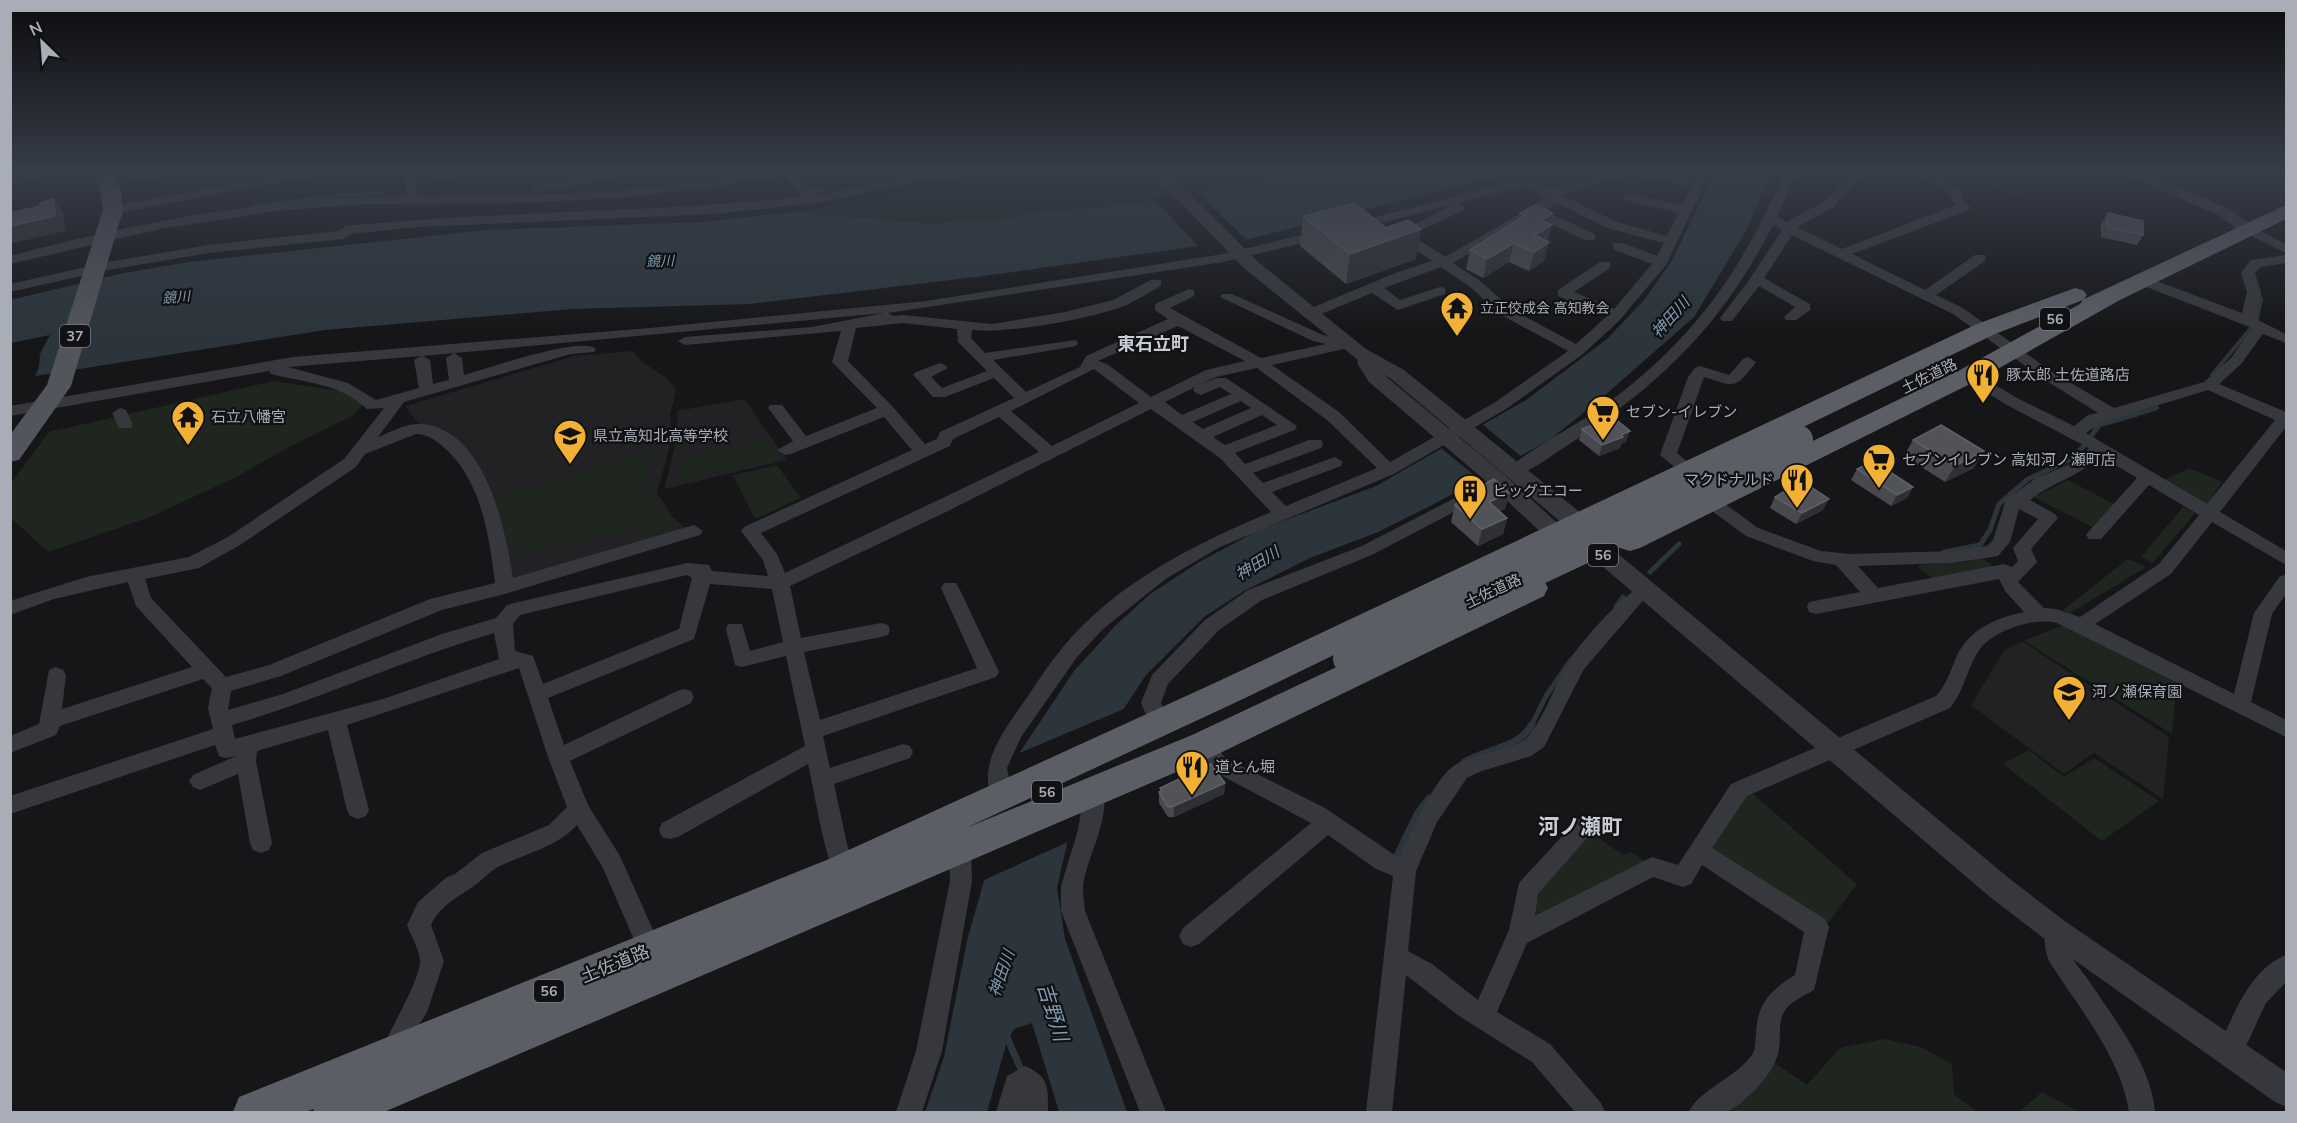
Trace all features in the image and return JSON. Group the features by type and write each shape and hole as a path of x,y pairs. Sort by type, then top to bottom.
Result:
{"highway":[{"name":"56","path":"1122,750 1159,723 1689,470 2001,340 2109,298 2144,281 2241,225"},
{"name":"56","path":"848,881 984,813 1090,794 1204,745 1711,502 1799,450 1969,375 2001,340 2075,295 2241,225"},
{"name":"土佐道路","path":"984,813 1122,750 1348,659 1799,450 2001,340"},
{"name":"56","path":"848,881 984,813"},
{"name":"土佐道路","path":"254,1113 299,1103 391,1056 650,950 848,881"},
{"name":"土佐道路","path":"334,1113 848,881"}],"main road":[{"name":"37","path":"10,454 59,386 108,225"}],"street":[{"path":"10,260 105,235 168,225"},
{"path":"10,288 208,249 342,235 349,225"},
{"path":"346,230 393,225"},
{"path":"1211,225 1239,254 1353,349 1376,378 1457,434 1568,528 1603,554 1831,748 2056,931 2286,1091"},
{"path":"10,411 48,402 292,362 650,332 926,305 1239,254 1353,225"},
{"path":"1422,225 1401,236 1444,262 1508,313 1578,351"},
{"path":"1309,314 1374,287 1444,262 1510,225"},
{"path":"1564,225 1590,237"},
{"path":"1614,225 1672,241"},
{"path":"909,1113 929,1051 961,882 997,768 1013,733 1070,652 1096,624 1161,573 1222,540 1215,533 1388,470 1457,434 1500,406 1578,351 1616,315 1661,262 1678,225"},
{"path":"1159,723 1151,703 1159,680 1212,625 1256,595 1368,550 1504,474 1609,410 1685,345 1713,310 1766,225"},
{"path":"1782,225 1928,294 2001,340 2048,375 2112,414"},
{"path":"1727,318 1791,225"},
{"path":"1841,254 1911,225"},
{"path":"2243,225 2286,249"},
{"path":"1617,246 1661,262"},
{"path":"1711,502 1752,532 1806,553 1842,560 1953,557 1992,552 2001,542 2008,513 2017,500 2042,482 2079,467 2094,419 2210,385 2236,362 2254,324 2254,292 2248,273 2256,263 2286,259"},
{"path":"1928,294 1969,261"},
{"path":"1605,265 1563,293 1616,315"},
{"path":"1756,279 1805,308 1791,317"},
{"path":"2144,281 2286,339"},
{"path":"489,345 506,349 570,350 880,324 903,319 992,328 1065,316 1124,301 1156,283"},
{"path":"1374,287 1398,306 1440,291"},
{"path":"1189,293 1157,304 1178,320 1260,363 1333,416 1388,470"},
{"path":"1227,297 1318,338 1353,349"},
{"path":"856,325 926,305"},
{"path":"848,881 822,779 780,583 771,558 750,531 944,442 946,436 1084,370 1092,359 1178,320"},
{"path":"856,325 840,362 887,410 922,452"},
{"path":"965,326 963,339 1024,399"},
{"path":"235,372 239,374 288,371 351,390 368,400 373,406 570,350 635,338 650,332"},
{"path":"980,358 1071,343"},
{"path":"1155,405 1212,373 1260,363 1353,349"},
{"path":"454,358 458,383"},
{"path":"422,360 427,392"},
{"path":"1689,470 1668,455 1696,378 1700,371 1732,381 1748,362"},
{"path":"1090,364 1102,367 1223,452 1279,510"},
{"path":"940,368 916,377 939,394 997,372"},
{"path":"1969,375 2087,440 2286,559"},
{"path":"701,577 780,583 904,526 1050,453 1155,405 1221,381 1288,426 1223,452"},
{"path":"2083,627 2088,618 2165,569 2286,418 2210,385"},
{"path":"1181,421 1243,395"},
{"path":"10,608 48,594 134,573 178,567 203,557 277,513 350,462 362,450 378,424 398,400"},
{"path":"776,408 808,445"},
{"path":"1201,436 1263,409"},
{"path":"785,450 808,445 887,410"},
{"path":"1000,410 1050,453"},
{"path":"362,450 419,429 434,432 452,447 474,474 485,494 505,587"},
{"path":"1767,436 1799,450"},
{"path":"1242,471 1315,444"},
{"path":"1260,490 1335,462"},
{"path":"2095,535 2148,476"},
{"path":"1816,608 1932,585 2006,576 2028,562 2022,548 2049,518 2017,500"},
{"path":"222,686 274,671 437,604 505,587 694,531"},
{"path":"1992,552 2006,576 2039,615"},
{"path":"1906,559 1932,585"},
{"path":"1842,560 1874,596"},
{"path":"10,805 223,727 449,639 503,623 514,610 687,569 703,570 687,634 536,695"},
{"path":"134,573 143,601 169,632 209,669 222,686 218,708 226,750 247,753"},
{"path":"2236,705 2244,696 2263,613 2286,580"},
{"path":"670,830 694,808 814,741 989,672 950,588"},
{"path":"1379,1113 1397,957 1396,867 1460,772 1473,765 1524,750 1537,741 1576,664 1634,598 1646,591"},
{"path":"1520,935 1652,867 1683,877 1739,790 1831,748 1943,702 1954,686 1973,644 1986,633 2039,615 2052,615 2083,627 2286,729"},
{"path":"503,623 506,654 514,661"},
{"path":"735,629 742,660 881,630"},
{"path":"200,781 247,753 336,720 514,661 526,661 558,757 579,809 612,863 650,950"},
{"path":"52,720 209,669"},
{"path":"10,745 49,729 52,720 56,675"},
{"path":"558,757 684,697"},
{"path":"336,720 358,810"},
{"path":"1204,745 1218,764 1328,822 1396,867"},
{"path":"822,779 903,752"},
{"path":"247,753 261,843"},
{"path":"1090,794 1089,830 1072,886 1073,911 1154,1113"},
{"path":"391,1056 402,1030 415,1012 432,961 419,925 426,909 455,884 462,882 490,860 557,832 579,809"},
{"path":"1191,936 1328,822"},
{"path":"1483,1017 1520,935 1527,890 1587,825"},
{"path":"1698,851 1817,927 1805,982 1779,998 1768,1012 1768,1043 1763,1062 1719,1103 1702,1113"},
{"path":"2056,931 2057,953 2126,1064 2143,1103 2142,1113"},
{"path":"1397,957 1424,972 1483,1017 1541,1053 1592,1113"},
{"path":"2230,1052 2257,995 2286,966"},
{"path":"1009,1113 1016,1085 1025,1080 1034,1086 1035,1113"}],"shaded area":[{"name":"県立高知北高等学校","path":"633,351 641,361 667,378 676,390 670,416 672,437 657,493 672,516 688,531 510,582 490,494 426,427 416,421 405,406 574,356"},
{"path":"274,381 346,392 363,405 352,416 234,478 150,517 48,552 11,518 10,485 49,432"},
{"path":"744,399 787,460 664,489 678,434 677,411"},
{"path":"763,439 778,459 679,481 681,460 685,455"},
{"path":"655,450 657,453 652,456 642,485 654,487 655,496 674,524 671,528 645,535 634,530 610,535 607,532 517,558 494,501 499,496"},
{"path":"777,465 801,498 755,519 733,475"},
{"path":"2189,468 2222,482 2206,506 2165,480"},
{"path":"2068,480 2114,504 2092,527 2034,497"},
{"path":"2183,507 2195,513 2153,563 2141,557"},
{"path":"1981,558 1991,564 1991,570 1933,580 1918,567 1967,562"},
{"path":"2128,559 2146,567 2069,614 2063,610"},
{"path":"2066,624 2177,680 2172,734 2024,641"},
{"name":"河ノ瀬保育園","path":"2023,642 2169,737 2163,799 2094,753 2064,774 1971,705 2005,649"},
{"path":"2029,750 2064,777 2094,758 2159,801 2102,841 2003,764"},
{"path":"1753,794 1857,884 1828,923 1708,849 1741,796"},
{"path":"1589,831 1623,855 1630,852 1650,863 1537,918 1535,908 1544,885"},
{"path":"1884,1039 1921,1047 1952,1064 1954,1094 1977,1112 1725,1112 1745,1100 1772,1061 1807,1085 1840,1048"},
{"path":"2042,1092 2079,1112 2019,1112"}],"water":[{"name":"鏡川","path":"610,225 1302,225 1248,239 976,277 749,304 572,309 325,330 35,376 39,367 40,354 50,335 11,343 10,300 124,273 189,262 486,230"},
{"path":"1689,225 1748,225 1694,317 1551,439 1436,503 1378,532 1310,558 1244,591 1204,617 1146,675 1084,769 1057,888 1065,939 1127,1112 1059,1112 1032,1023 1014,1029 1007,1041 987,1112 925,1112 944,1057 967,941 1020,752 1074,671 1116,625 1149,595 1199,562 1259,530 1376,486 1526,400 1607,339 1644,300 1671,262"}],"pier":[{"path":"1179,225 1232,225 1249,242 1199,247"},
{"path":"1482,424 1523,458 1481,481 1440,447"},
{"path":"1131,706 1087,770 1070,841 982,881 1017,754"}],"building":[{"path":"1315,225 1383,225 1386,228 1393,225 1416,225 1421,229 1350,254"},
{"path":"1509,225 1551,225 1534,235 1549,242 1534,252 1514,243 1487,259 1470,250"},
{"path":"2143,225 2143,235 2107,227"},
{"path":"1613,417 1630,431 1621,435 1623,437 1602,445 1582,429"},
{"path":"1941,425 1984,451 1955,466 1913,440"},
{"path":"1873,461 1913,487 1897,495 1857,469"},
{"path":"1494,479 1509,493 1489,502 1507,518 1482,529 1455,505 1465,494"},
{"path":"1802,481 1829,499 1802,513 1775,497"},
{"path":"1211,764 1225,783 1168,807 1159,792 1162,791 1160,788"}],"waterway":[{"path":"2257,319 2261,300 2258,292"},
{"path":"2212,375 2251,328"},
{"path":"2131,416 2157,408"},
{"path":"1944,552 1980,545 1990,530 1999,504 2028,479 2069,460 2085,445 2099,425 2137,414"},
{"path":"1650,572 1679,544"},
{"path":"1616,607 1623,597"},
{"path":"1532,724 1546,696 1571,660"},
{"path":"1464,762 1512,743 1527,732 1532,724"},
{"path":"1395,860 1417,814 1429,798"},
{"path":"1006,1035 1022,1072"}],"place":[{"name":"立正佼成会 高知教会","path":"1457,337"},
{"name":"豚太郎 土佐道路店","path":"1983,404"},
{"name":"セブン-イレブン","path":"1603,441"},
{"name":"石立八幡宮","path":"188,446"},
{"name":"県立高知北高等学校","path":"570,465"},
{"name":"セブンイレブン 高知河ノ瀬町店","path":"1879,489"},
{"name":"マクドナルド","path":"1797,509"},
{"name":"ビッグエコー","path":"1470,520"},
{"name":"河ノ瀬保育園","path":"2069,721"},
{"name":"道とん堀","path":"1192,796"}],"district":[{"name":"東石立町","path":"1153,344"},
{"name":"河ノ瀬町","path":"1580,827"}],"water label":[{"name":"神田川","path":"1670,317"},
{"name":"神田川","path":"1257,563"},
{"name":"神田川","path":"1001,973"},
{"name":"吉野川","path":"1053,1012"}]}
